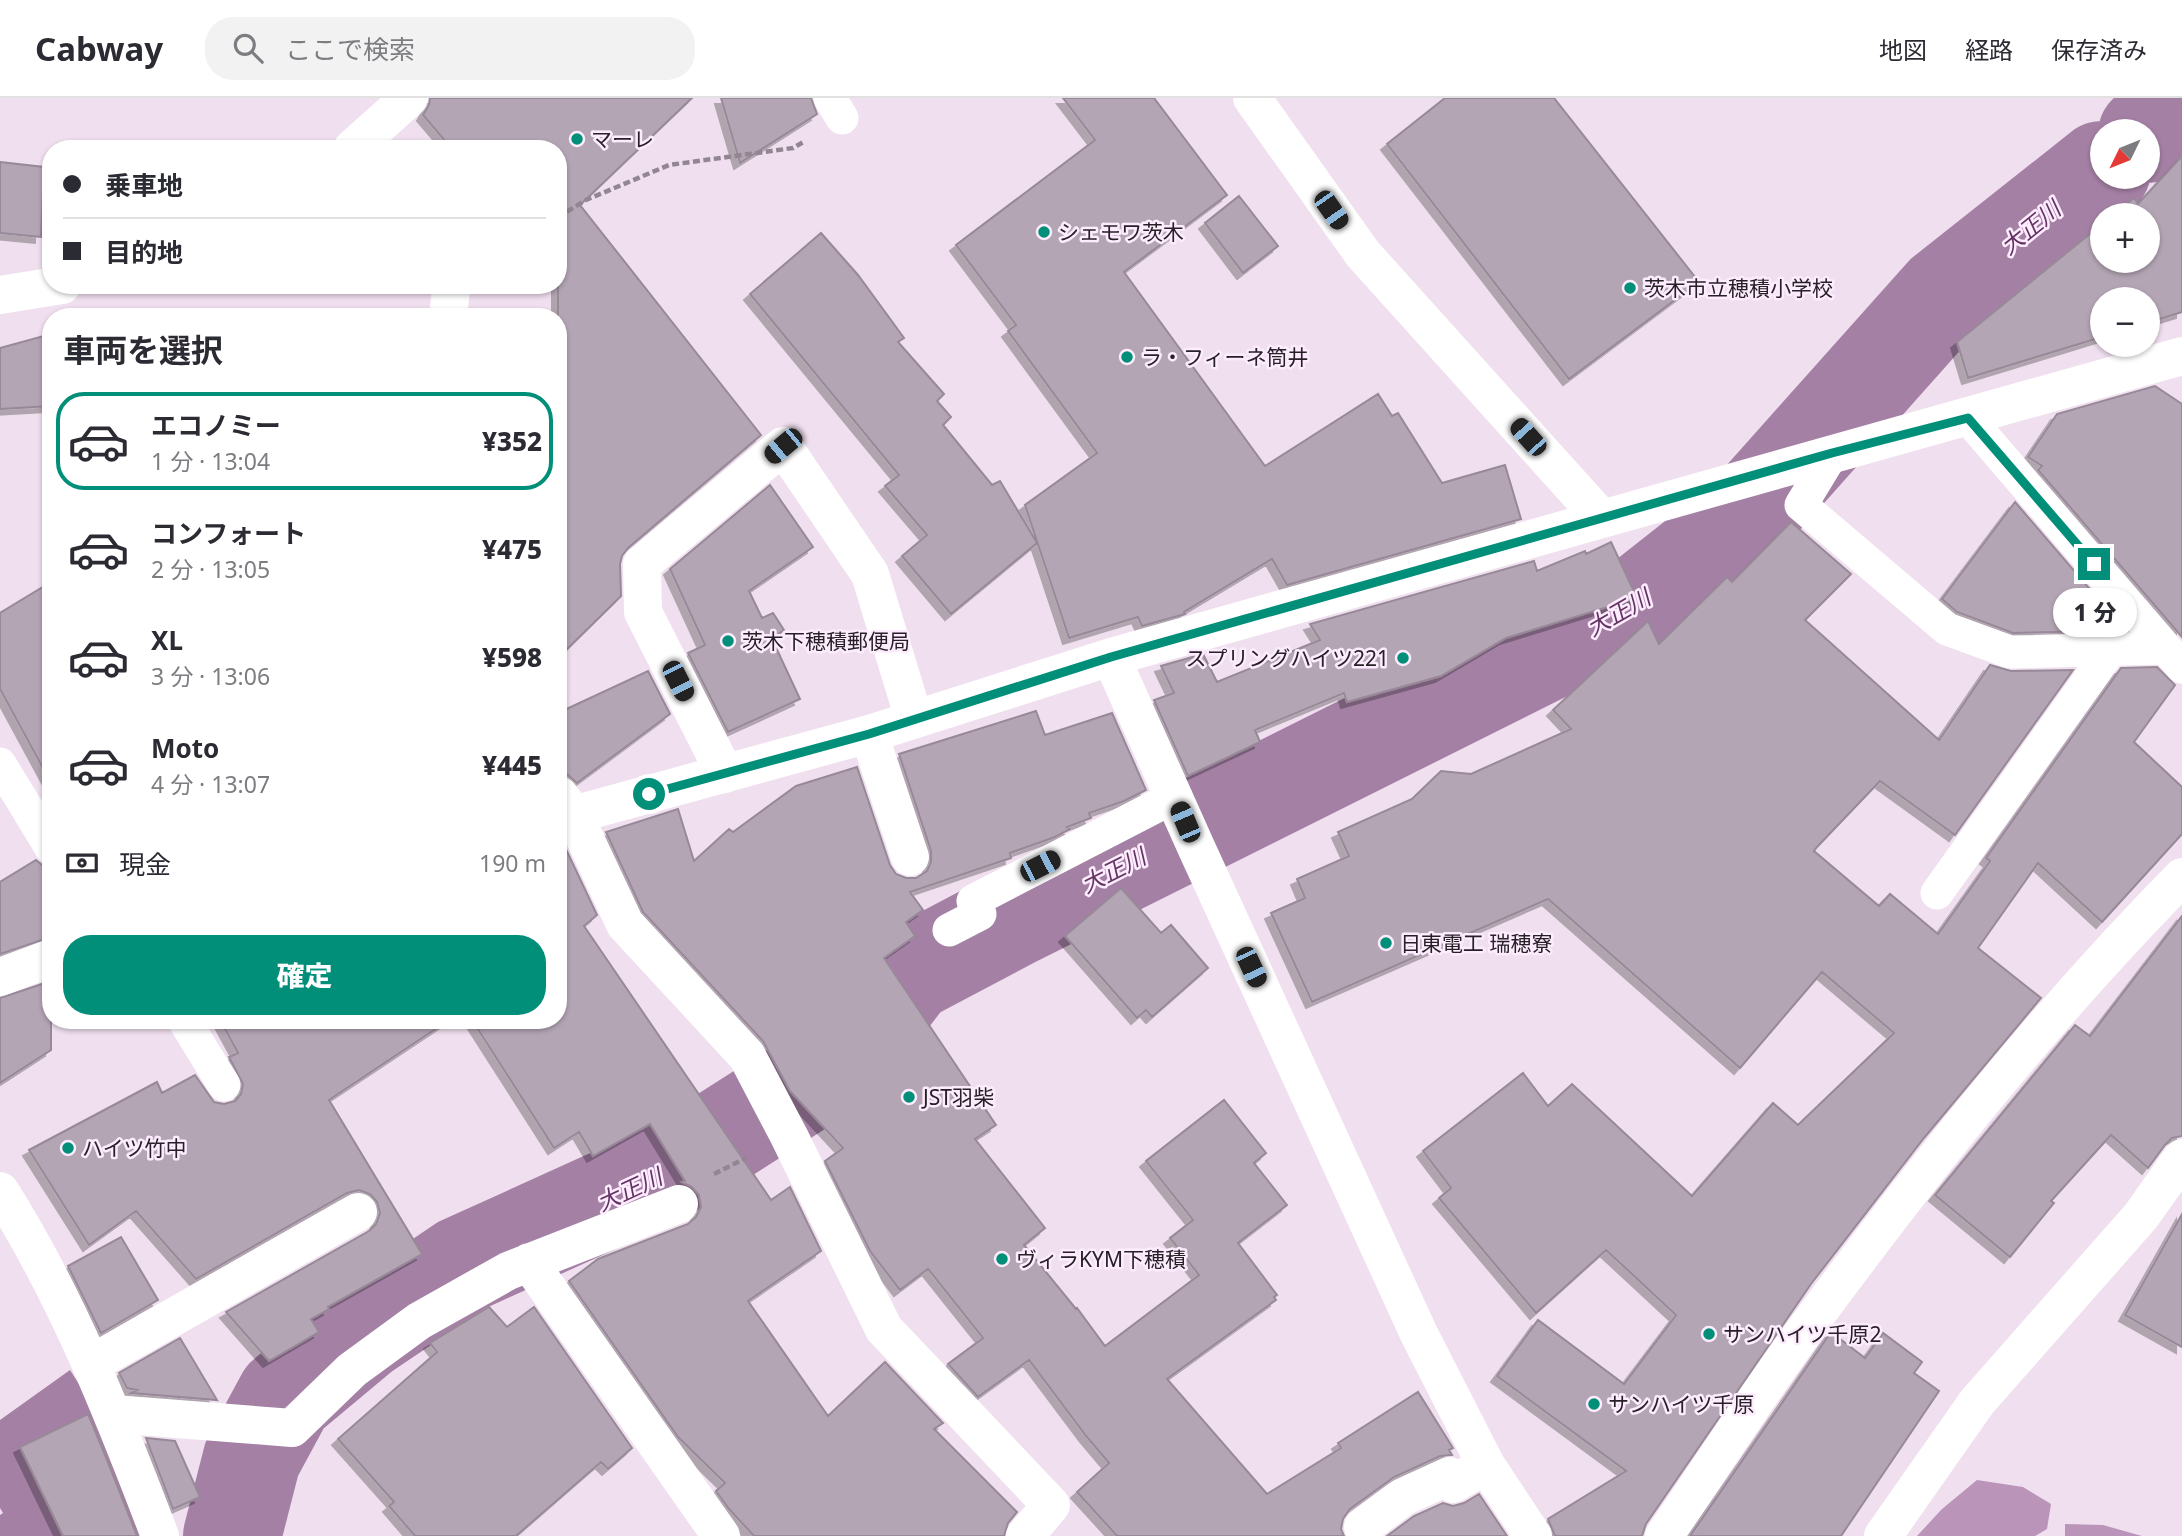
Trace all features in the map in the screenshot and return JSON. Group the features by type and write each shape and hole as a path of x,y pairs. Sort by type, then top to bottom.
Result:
{"street":[{"path":"365,140 408,98"},
{"path":"1252,98 1363,254 1601,518"},
{"path":"0,295 42,288"},
{"path":"567,808 725,774 869,734 1111,657 2182,356"},
{"path":"725,774 643,612 642,565 783,446 870,574 914,719"},
{"path":"1111,657 1195,848 1419,1334 1486,1465 1533,1536"},
{"path":"869,734 910,857"},
{"path":"567,816 625,923 747,1056 884,1329 1051,1505 1025,1536"},
{"path":"1664,1536 1807,1327 1977,1105 2113,947 2182,877"},
{"path":"0,976 42,961"},
{"path":"1883,1536 1977,1402 2141,1216 2182,1158"},
{"path":"0,1191 13,1241 91,1364 114,1415 160,1536"},
{"path":"114,1415 292,1428 352,1370 419,1321 508,1271 679,1204"},
{"path":"91,1364 358,1212"},
{"path":"529,1262 722,1536"},
{"path":"1363,1527 1404,1497 1449,1476 1453,1484 1486,1465"}],"lane":[{"path":"1968,418 2174,657"},
{"path":"1832,453 1801,505 1947,629 2010,652 2111,649 2174,657"},
{"path":"1937,893 2111,649"},
{"path":"0,764 42,833"},
{"path":"949,930 980,914 973,901 1174,797"},
{"path":"190,1029 224,1085"}],"path":[{"path":"567,212 586,200 669,165 793,148 836,108"},
{"path":"679,1204 681,1191 786,1131"}],"shaded area":[{"path":"70,1370 88,1398 145,1536 0,1536 0,1515 3,1513 0,1508 0,1420"},
{"path":"1977,1480 2023,1487 2051,1504 2047,1529 2035,1536 1917,1536 1942,1509"},
{"path":"2065,1524 2103,1525 2142,1536 2065,1536"}],"building":[{"path":"430,98 692,98 580,205 761,435 628,548 620,564 621,596 567,649 567,308 558,308 558,294 567,294 567,140 444,140 423,115"},
{"path":"721,98 811,98 817,114 740,163"},
{"path":"1063,98 1154,98 1227,195 1124,272 1265,466 1378,394 1392,416 1398,413 1442,483 1505,465 1521,519 1287,585 1272,559 1184,612 1185,614 1142,626 1138,617 1069,638 1025,505 1097,453 1008,331 1016,325 956,245 1095,140"},
{"path":"1445,98 1554,98 1699,282 1569,379 1387,144"},
{"path":"2182,156 2182,312 2160,319 2160,287 2090,287 2090,341 1968,378 1957,342 2090,234 2090,273 2160,273 2160,203 2139,203 2152,189 2160,189 2160,180"},
{"path":"0,162 42,167 41,237 0,233"},
{"path":"1239,196 1278,246 1243,273 1205,223"},
{"path":"821,233 858,275 904,338 898,342 944,394 937,401 951,417 943,425 992,485 1000,481 1037,543 951,614 902,556 927,535 885,486 899,475 750,294"},
{"path":"42,336 42,407 0,409 0,348"},
{"path":"2155,386 2182,404 2182,637 2038,470 2042,466 2028,457 2057,414"},
{"path":"770,485 813,547 749,591 762,618 773,613 784,630 772,639 800,699 728,732 688,653 705,645 670,569"},
{"path":"2015,502 2125,630 2013,633 1957,612 1942,599"},
{"path":"1791,522 1851,574 1805,620 1939,740 1990,665 2011,671 2073,670 1955,835 1880,781 1817,847 1814,851 1879,906 1890,894 1938,934 1990,861 1986,858 2121,668 2157,667 2175,685 2134,742 2182,787 2182,834 2102,922 2038,863 1978,948 2041,998 1924,1138 1811,1284 1646,1524 1642,1536 1555,1536 1548,1519 1626,1471 1497,1376 1538,1320 1624,1384 1676,1315 1606,1250 1536,1313 1439,1198 1451,1188 1423,1151 1523,1073 1548,1106 1572,1084 1692,1196 1773,1103 1798,1125 1894,1033 1822,972 1740,1068 1548,899 1312,1002 1271,913 1305,898 1297,879 1349,856 1338,832 1412,799 1441,771 1471,774 1571,729 1553,710 1648,621 1659,644 1727,577 1732,582"},
{"path":"1611,542 1637,598 1506,638 1441,676 1347,702 1344,693 1255,730 1260,742 1188,776 1154,700 1174,693 1161,666 1203,654 1217,682 1320,640 1310,624 1534,561 1537,571"},
{"path":"42,587 42,766 0,689 0,613"},
{"path":"648,671 670,714 577,783 567,775 567,709"},
{"path":"1036,711 1045,735 1112,713 1146,790 1089,813 1091,818 1067,827 1070,829 1055,837 1010,853 1011,858 910,892 923,910 906,922 915,936 884,958 996,1125 975,1139 1045,1228 1024,1245 1105,1346 1199,1275 1170,1238 1193,1220 1146,1161 1224,1100 1266,1153 1254,1163 1287,1205 1238,1243 1277,1295 1274,1297 1276,1300 1167,1379 1267,1494 1341,1448 1338,1443 1418,1392 1453,1448 1449,1450 1452,1455 1440,1456 1394,1477 1350,1509 1343,1519 1341,1529 1344,1536 1117,1536 1077,1492 1109,1463 1029,1360 978,1397 948,1364 983,1338 928,1269 900,1290 870,1251 825,1161 843,1148 790,1091 763,1041 643,912 606,832 678,809 694,861 729,829 733,832 796,786 857,767 890,865 896,874 916,878 927,871 931,862 931,851 899,754"},
{"path":"567,851 597,915 584,926 771,1200 790,1187 821,1251 748,1301 828,1416 885,1362 943,1423 934,1429 1017,1512 1008,1523 1004,1536 754,1536 716,1491 725,1483 678,1437 569,1281 598,1259 688,1224 696,1217 701,1207 699,1195 692,1187 682,1182 685,1181 650,1124 593,1156 579,1132 554,1148 478,1029 567,1029"},
{"path":"36,860 42,865 42,940 0,954 0,882"},
{"path":"1121,888 1161,933 1171,925 1208,968 1152,1017 1146,1010 1137,1018 1065,936"},
{"path":"2182,916 2182,1136 2172,1138 2148,1168 2111,1135 2051,1201 2054,1203 2010,1257 1935,1195 2075,1025 2090,1036"},
{"path":"42,984 42,1029 51,1029 51,1050 0,1083 0,998"},
{"path":"225,1029 436,1029 329,1100 422,1254 328,1307 329,1309 311,1319 319,1332 269,1361 226,1312 369,1231 376,1224 380,1213 377,1202 370,1194 359,1190 347,1193 196,1279 136,1211 89,1245 29,1150 157,1082 162,1093 195,1075 214,1102 224,1104 235,1101 241,1094 243,1084 229,1057 238,1053"},
{"path":"2182,1214 2182,1347 2125,1315"},
{"path":"121,1237 158,1300 101,1333 68,1266"},
{"path":"489,1307 507,1327 534,1307 632,1448 608,1469 601,1462 516,1536 415,1536 389,1506 394,1502 338,1439 437,1352 430,1343"},
{"path":"1831,1332 1865,1358 1883,1333 1922,1362 1914,1373 1939,1391 1841,1536 1690,1536"},
{"path":"180,1338 217,1400 131,1393 137,1390 127,1388 119,1373"},
{"path":"88,1414 137,1536 63,1536 20,1447"},
{"path":"146,1438 175,1441 200,1497 173,1509"},
{"path":"1479,1494 1507,1536 1387,1536 1414,1516 1443,1503 1453,1506 1464,1503"}],"waterway":[{"name":"大正川","path":"2160,124 2182,106"},
{"name":"大正川","path":"232,1536 252,1458 285,1397 364,1331 462,1265 665,1173 842,1060 908,974 1012,919 1634,608 1738,526 1944,295 2090,179"}],"place":[{"name":"マーレ","path":"577,139"},
{"name":"シェモワ茨木","path":"1044,232"},
{"name":"茨木市立穂積小学校","path":"1630,288"},
{"name":"ラ・フィーネ筒井","path":"1127,357"},
{"name":"茨木下穂積郵便局","path":"728,641"},
{"name":"スプリングハイツ221","path":"1403,658"},
{"name":"日東電工 瑞穂寮","path":"1386,943"},
{"name":"JST羽柴","path":"909,1097"},
{"name":"ハイツ竹中","path":"68,1148"},
{"name":"ヴィラKYM下穂積","path":"1002,1259"},
{"name":"サンハイツ千原2","path":"1709,1334"},
{"name":"サンハイツ千原","path":"1594,1404"}],"route":[{"path":"649,794 869,734 1111,657 1832,453 1968,418 2094,564"}]}
